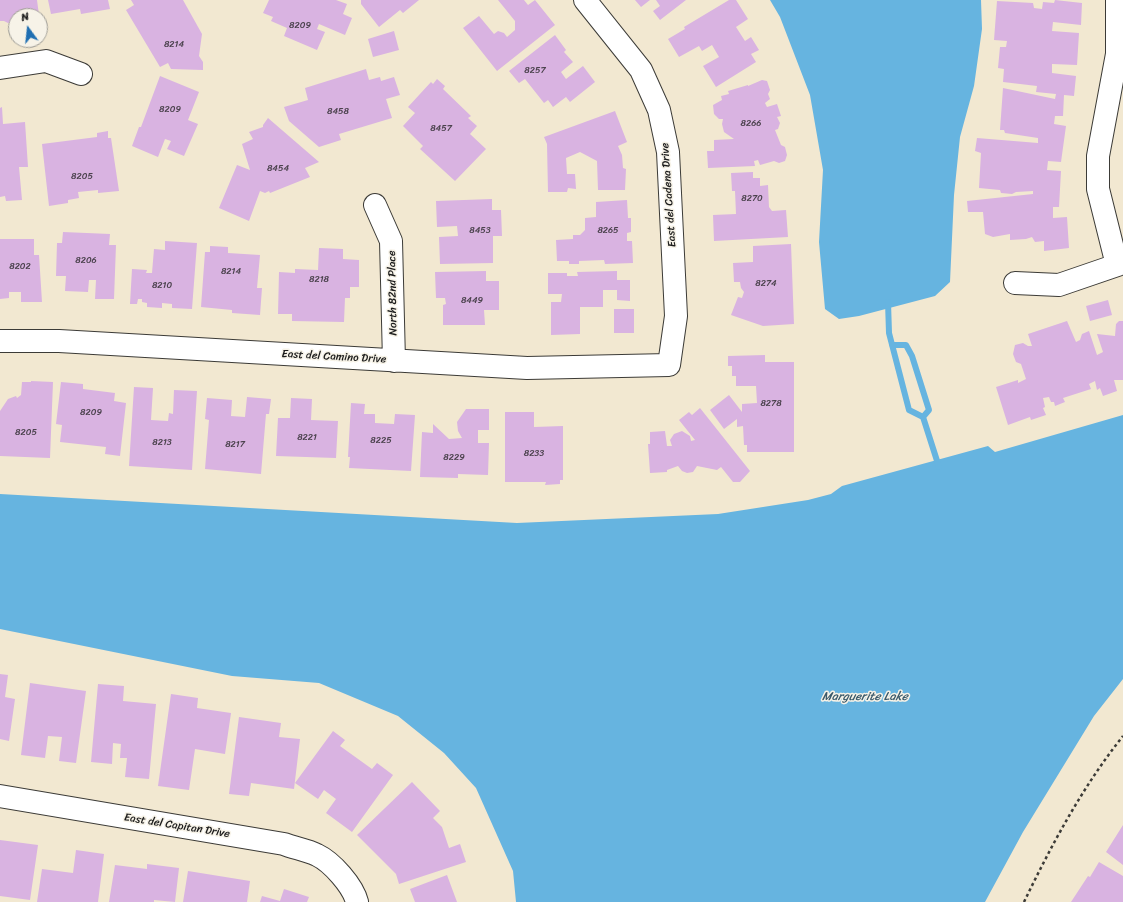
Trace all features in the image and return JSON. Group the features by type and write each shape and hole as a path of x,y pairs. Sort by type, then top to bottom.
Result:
{"street":[{"name":"East del Cadena Drive","path":"585,0 641,70 659,110 668,152 676,316 669,365"},
{"path":"1015,283 1058,285 1120,264 1098,189 1098,156 1117,54 1116,0"},
{"path":"0,68 46,62 81,74"},
{"name":"North 82nd Place","path":"375,205 391,241 394,361"},
{"name":"East del Camino Drive","path":"0,341 59,341 527,368 669,365"},
{"name":"East del Capitan Drive","path":"0,796 284,844 318,855 345,878 355,895 357,902"}],"path":[{"path":"1024,902 1065,823 1104,760 1123,736"}],"water":[{"path":"770,0 981,0 982,29 974,86 960,137 954,195 950,282 935,296 859,316 839,319 825,309 819,242 823,170 810,95 780,17"},
{"name":"Marguerite Lake","path":"1123,415 1123,679 1094,716 1023,832 985,902 516,902 513,871 476,788 444,753 398,716 319,683 232,676 0,629 0,494 517,523 718,514 808,500 831,494 842,486 988,446 995,452"}],"building":[{"path":"0,0 37,0 38,8 8,8 8,23 0,21"},
{"path":"48,0 108,0 110,9 81,14 80,9 51,14"},
{"path":"131,0 183,0 202,34 199,56 203,62 203,70 171,69 168,63 160,67 126,10 134,5"},
{"path":"269,0 336,0 347,4 343,14 352,18 345,35 319,24 317,29 325,32 317,50 284,36 287,28 271,21 273,17 263,13"},
{"path":"361,0 419,0 403,13 400,10 379,27 361,4"},
{"path":"498,0 524,0 528,5 535,0 555,25 497,71 463,28 479,16 494,34 498,31 504,33 507,37 515,30 515,21"},
{"path":"635,0 650,0 641,7"},
{"path":"656,0 686,0 660,20 653,11 660,6"},
{"path":"729,0 736,0 748,19 736,27 745,41 751,37 759,50 751,54 756,62 716,87 703,66 719,57 712,45 702,51 699,46 679,57 668,39 685,29 684,27"},
{"path":"1055,0 1082,3 1081,25 1053,22 1052,31 1079,33 1077,65 1052,64 1052,73 1076,76 1074,96 1064,95 1063,116 1055,116 1054,124 1066,126 1061,162 1048,161 1047,170 1061,171 1059,207 1053,207 1053,218 1067,217 1069,248 1044,251 1044,241 1035,242 1032,237 1010,240 1010,234 993,237 985,234 983,212 968,212 967,201 1033,194 1033,191 1016,192 1012,194 1001,193 1000,190 979,188 981,153 975,151 977,138 1038,143 1038,138 1005,133 1004,130 1000,130 1003,88 1055,99 1056,94 1036,92 1037,86 1003,82 1004,69 998,68 1000,47 1006,47 1007,41 994,40 997,1 1033,3 1034,8 1042,9 1043,2 1054,3"},
{"path":"394,31 399,50 373,57 368,39"},
{"path":"555,35 566,50 564,52 573,62 561,72 566,79 583,66 595,82 570,102 566,97 553,107 548,100 544,103 525,79 519,83 509,71"},
{"path":"366,69 369,80 380,77 381,81 394,77 400,95 386,99 392,118 339,134 341,140 319,147 289,121 284,107 308,100 305,88"},
{"path":"160,76 199,92 188,120 198,124 184,156 167,149 171,141 165,139 158,157 132,146 139,127 141,127"},
{"path":"437,79 445,86 443,89 471,116 468,118 477,126 470,134 486,149 455,181 420,149 423,146 403,126 415,113 408,107 431,82 433,84"},
{"path":"762,80 767,81 770,90 768,94 770,99 765,103 767,107 777,104 781,116 777,117 780,123 778,129 775,130 781,145 785,147 787,155 785,161 779,163 774,161 760,165 758,160 754,161 755,166 708,168 707,151 714,151 714,140 734,139 724,132 722,124 723,119 719,119 714,114 713,105 722,100 721,96 729,94 728,91 748,86"},
{"path":"2,107 3,124 25,122 28,167 19,167 22,200 6,201 5,196 0,197 0,108"},
{"path":"615,111 627,142 618,146 622,155 623,168 626,169 625,190 598,190 597,161 580,152 566,158 567,174 575,174 576,189 568,188 567,192 548,192 547,144 544,137"},
{"path":"268,118 319,162 305,168 310,177 270,193 269,191 265,193 260,191 249,221 219,208 237,165 250,170 242,144 253,139 249,132 263,127"},
{"path":"108,131 108,138 111,138 119,191 98,193 98,190 78,192 79,198 68,200 68,203 49,206 42,144 97,137 97,133"},
{"path":"753,172 753,178 760,178 760,186 768,185 769,207 772,211 786,210 788,237 714,241 713,215 736,214 735,191 732,191 731,173"},
{"path":"492,199 492,210 501,210 502,236 493,236 493,263 440,264 439,237 458,236 457,226 437,227 436,201"},
{"path":"627,200 628,218 631,218 631,232 627,233 627,241 632,241 633,263 605,264 604,260 579,261 579,264 569,264 569,261 557,261 556,240 573,239 573,235 580,235 585,230 585,218 596,217 596,202"},
{"path":"63,232 110,234 109,245 116,245 114,299 95,299 96,280 89,280 88,292 65,291 66,276 56,276 57,243 62,243"},
{"path":"0,239 34,239 34,255 39,255 42,302 21,302 21,292 9,292 9,298 0,299"},
{"path":"165,241 197,243 192,309 172,308 172,304 162,303 162,308 147,307 147,303 142,302 142,299 138,299 137,304 130,304 132,269 147,270 146,273 152,273 154,249 165,250"},
{"path":"791,244 794,324 763,326 731,315 738,297 742,298 744,292 741,288 740,282 734,282 733,263 753,262 753,246"},
{"path":"210,246 228,247 228,253 260,255 257,288 262,288 260,315 232,313 232,310 201,307 205,252 210,252"},
{"path":"319,248 343,249 343,259 359,260 359,287 350,287 350,298 345,298 344,322 292,321 292,314 278,314 279,272 295,273 295,269 318,270"},
{"path":"486,271 486,281 499,281 499,310 484,310 485,325 443,325 443,305 446,304 445,298 436,298 435,272"},
{"path":"617,271 617,280 630,280 630,301 617,300 617,290 603,290 603,307 580,307 580,334 551,335 551,302 561,302 562,294 548,294 548,273 567,273 567,276 578,276 577,272"},
{"path":"1108,300 1112,315 1090,321 1086,306"},
{"path":"614,309 634,309 634,333 614,333"},
{"path":"1067,321 1076,342 1080,340 1082,334 1089,331 1097,355 1103,352 1097,334 1115,336 1116,324 1119,321 1123,321 1123,380 1114,380 1117,391 1103,396 1100,388 1097,390 1095,381 1089,384 1091,389 1063,398 1065,402 1055,406 1054,402 1051,402 1049,397 1043,398 1045,407 1043,408 1046,415 1031,420 1030,417 1008,425 996,387 1018,380 1018,383 1026,379 1021,364 1016,362 1013,354 1015,345 1023,343 1028,346 1032,346 1028,334"},
{"path":"765,355 765,362 794,362 794,452 747,452 747,445 744,445 743,426 737,427 737,419 724,429 710,410 729,395 742,412 742,404 757,403 756,386 736,386 736,376 732,376 732,366 728,366 728,356"},
{"path":"22,382 53,382 50,458 0,456 0,411 8,399 16,396 17,398 21,395"},
{"path":"61,382 83,384 83,389 115,393 114,401 126,403 120,456 105,454 106,447 60,442 62,425 56,424"},
{"path":"134,387 153,388 151,420 168,421 169,413 173,414 174,390 197,391 192,470 129,466"},
{"path":"247,397 271,399 269,414 266,414 261,474 205,469 209,420 205,419 207,398 232,400 231,416 245,417"},
{"path":"291,398 312,399 311,420 338,421 336,458 276,456 278,418 290,418"},
{"path":"351,403 365,404 364,414 375,414 375,423 394,424 395,414 415,415 411,471 349,468 350,457 348,457"},
{"path":"700,408 750,471 740,482 733,482 721,467 717,470 697,466 693,472 687,473 682,471 678,466 667,470 667,472 650,473 648,444 650,444 650,432 665,431 667,446 672,446 670,440 674,434 682,431 690,436 691,441 695,440 679,420 689,412 692,415"},
{"path":"466,409 489,409 489,430 478,430 478,443 489,443 488,475 458,474 458,478 420,477 422,432 433,433 433,424 449,439 462,438 458,431 457,422"},
{"path":"505,412 534,412 534,427 563,426 563,480 560,480 560,484 545,485 546,482 505,482"},
{"path":"0,674 8,675 5,697 15,699 9,741 0,739"},
{"path":"30,683 86,691 76,763 59,761 62,737 48,736 45,758 21,755"},
{"path":"98,684 124,686 123,701 156,704 149,779 125,777 127,758 120,758 121,744 113,743 112,764 91,762"},
{"path":"171,694 198,698 197,708 231,713 225,754 195,749 189,790 158,786"},
{"path":"239,717 281,723 279,737 300,739 294,789 251,783 249,796 229,794"},
{"path":"333,731 345,740 340,746 372,769 377,763 393,775 352,832 326,813 336,799 324,790 318,799 295,783"},
{"path":"412,782 440,811 433,818 442,827 449,848 460,844 466,862 399,884 396,874 357,835"},
{"path":"1123,825 1123,865 1106,852"},
{"path":"0,840 38,845 30,900 0,896"},
{"path":"76,850 104,854 98,902 37,902 42,869 73,873"},
{"path":"1099,862 1123,876 1123,902 1071,902 1088,876 1090,877"},
{"path":"147,864 179,868 175,902 154,900 154,902 109,902 115,865 147,869"},
{"path":"188,871 250,881 247,902 183,902"},
{"path":"447,875 457,902 415,902 410,889"},
{"path":"284,889 309,897 307,902 260,902 262,896 280,901"}],"waterway":[{"path":"888,302 889,333 909,410 923,417 939,467"},
{"path":"892,345 906,345 912,356 929,410 923,417"}]}
